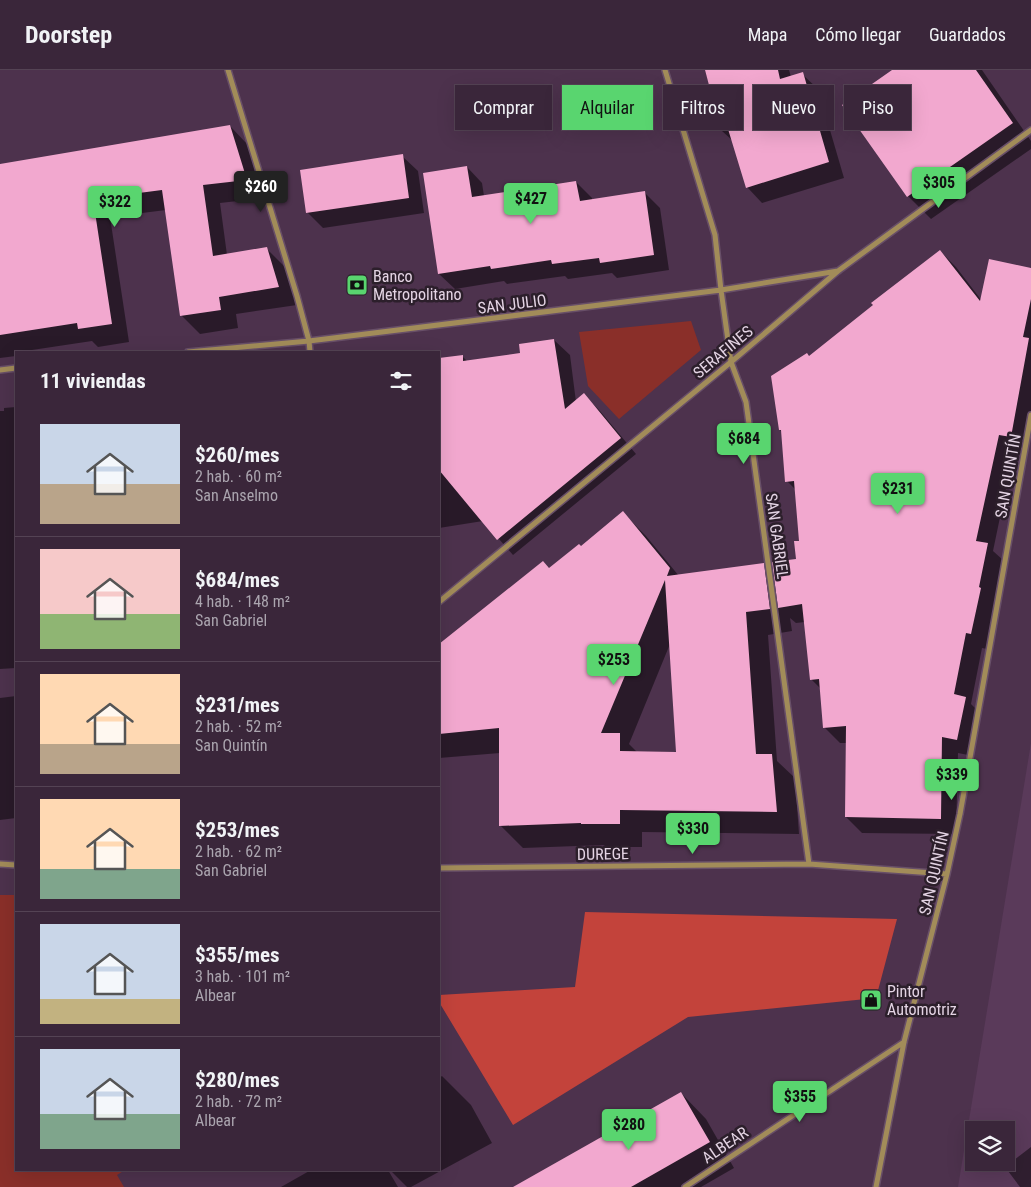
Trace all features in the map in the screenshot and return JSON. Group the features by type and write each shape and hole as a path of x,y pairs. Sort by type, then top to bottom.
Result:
{"street":[{"path":"228,70 297,296 310,351"},
{"name":"SAN GABRIEL","path":"665,70 715,235 731,362 746,402 809,864"},
{"name":"SERAFINES","path":"440,601 731,362 838,270 1031,130"},
{"name":"SAN JULIO","path":"199,351 309,341 721,290 838,270"},
{"path":"0,370 15,368"},
{"name":"SAN QUINTÍN","path":"876,1187 904,1042 947,874 960,814 1031,415"},
{"path":"0,864 15,865"},
{"name":"DUREGE","path":"440,868 809,864 947,874"},
{"name":"ALBEAR","path":"685,1187 904,1042"}],"shaded area":[{"path":"691,321 701,350 619,419 588,386 579,332"},
{"path":"1031,743 1031,1187 958,1187 965,1144 965,1171 1015,1171 1015,1121 969,1121"},
{"path":"0,895 15,895 15,1171 123,1171 117,1175 124,1187 0,1187"},
{"path":"585,912 897,919 876,998 688,1017 513,1125 440,1004 440,995 575,987"}],"building":[{"path":"705,70 778,70 780,79 803,72 807,85 753,85 753,130 820,130 829,162 746,188 728,130 743,130 743,85 709,85"},
{"path":"892,70 976,70 1013,123 907,197 860,130 911,130 911,85 871,85"},
{"path":"230,125 247,180 203,185 213,256 267,247 279,287 219,297 221,310 180,316 162,190 93,199 112,324 78,329 77,323 0,335 0,164"},
{"path":"403,154 409,198 306,213 300,170"},
{"path":"467,166 472,197 576,181 580,201 645,191 654,255 600,263 599,258 552,264 551,260 491,269 490,266 438,274 423,173"},
{"path":"940,250 980,301 989,259 1031,268 1031,299 1023,337 1029,338 1011,437 999,435 976,541 988,543 971,634 966,633 954,694 966,697 957,740 942,737 941,819 845,817 846,726 823,728 819,679 810,680 802,604 778,608 772,562 796,559 794,541 799,541 794,481 785,482 781,430 779,430 771,376 807,353 809,356 873,305 871,303"},
{"path":"554,339 565,409 584,393 621,438 497,540 440,471 440,358 463,355 463,361 520,353 519,344"},
{"path":"623,511 670,568 667,576 764,563 770,609 746,612 756,754 772,754 777,812 620,810 620,824 581,823 499,826 499,728 440,734 440,643 543,561 549,568 579,544 581,546","holes":["665,580 676,752 620,751 620,733 601,733"]},
{"path":"681,1092 710,1142 631,1187 513,1187"}],"place":[{"name":"Banco Metropolitano","path":"357,285"},
{"name":"Pintor Automotriz","path":"871,1000"}]}
